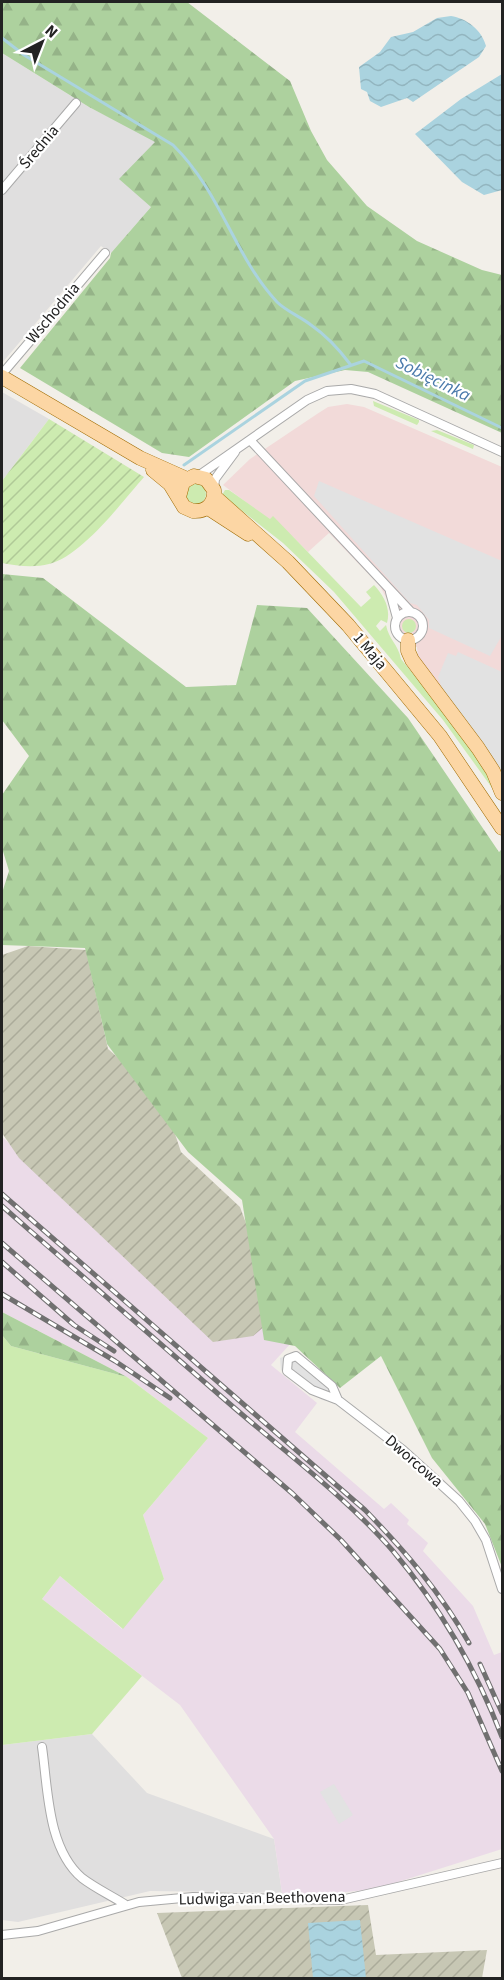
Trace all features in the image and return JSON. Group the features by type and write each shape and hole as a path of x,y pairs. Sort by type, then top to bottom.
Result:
{"main road":[{"path":"2,375 140,458 170,484 184,507 193,512 212,498 207,479 193,477 140,458"},
{"path":"179,497 180,487 193,477"},
{"name":"1 Maja","path":"212,498 310,583 394,680 458,760 502,828"},
{"path":"408,640 408,651 412,660 494,771 502,793"}],"street":[{"name":"Średnia","path":"2,190 76,103"},
{"name":"Wschodnia","path":"2,375 105,253"},
{"path":"193,477 307,400 327,391 351,389 375,394 502,452"},
{"path":"250,440 390,591 421,619 423,628 417,637 408,640 396,632 397,618 390,591"},
{"path":"212,498 215,479 236,450"},
{"path":"397,618 411,612"},
{"name":"Dworcowa","path":"338,1400 332,1386 296,1356 288,1359 286,1370 312,1390 338,1400 402,1450 459,1501 486,1540 502,1589"},
{"path":"42,1747 55,1831 63,1852 82,1877 126,1905"},
{"name":"Ludwiga van Beethovena","path":"2,1935 38,1931 126,1905 193,1897 341,1900 501,1863"}],"shaded area":[{"path":"2,53 89,107 156,141 151,207 111,253 101,246 2,363"},
{"path":"2,392 49,419 2,481"},
{"path":"347,404 364,407 502,467 502,775 418,659 417,647 402,644 393,635 392,609 380,586 329,533 308,552 293,537 223,485 250,459 317,414 328,407"},
{"path":"319,481 502,561 501,637 490,656 429,628 429,620 417,605 410,603 314,496"},
{"path":"458,652 502,672 502,775 444,694 438,677 448,653 456,656"},
{"path":"28,946 86,950 108,1049 129,1067 173,1128 181,1152 240,1207 261,1264 274,1318 253,1336 213,1342 19,1158 2,1133 2,955"},
{"path":"2,1137 94,1215 216,1268 292,1342 271,1365 317,1403 295,1432 384,1509 391,1503 409,1520 407,1524 428,1543 423,1551 473,1606 494,1655 502,1652 502,1849 376,1889 306,1896 282,1893 274,1839 180,1705 42,1599 60,1576 122,1629 164,1579 143,1515 208,1438 127,1377 2,1312"},
{"path":"293,1354 333,1385 332,1402 322,1400 281,1370 280,1358"},
{"path":"92,1734 147,1793 274,1839 282,1893 150,1891 18,1922 2,1920 2,1745"},
{"path":"334,1784 353,1815 339,1824 320,1792"},
{"path":"368,1905 376,1955 487,1950 482,1978 182,1978 157,1913"}],"green space":[{"path":"2,2 187,2 290,81 311,131 327,160 367,206 417,241 482,270 502,275 502,433 368,372 345,370 295,381 189,457 162,453 20,368 110,258 111,253 151,207 119,179 155,142 89,107 2,53"},
{"path":"373,401 419,420 419,422 417,425 374,406"},
{"path":"49,419 144,477 88,540 62,559 37,566 2,563 2,481"},
{"path":"437,430 474,445 473,449 431,431"},
{"path":"196,484 203,487 206,494 203,501 196,504 189,501 186,494 189,487"},
{"path":"225,490 229,490 270,519 273,516 361,607 371,598 366,592 374,585 384,598 388,612 387,623 381,620 376,626 380,631 386,625 401,659 465,738 495,784 500,799 443,720 334,592 283,543 222,495"},
{"path":"2,574 43,578 186,687 236,685 257,605 307,608 408,718 499,852 502,849 502,1567 485,1524 432,1458 381,1356 340,1388 295,1346 264,1340 242,1200 188,1152 107,1044 85,948 2,945 2,893 9,871 2,848 2,795 29,756 2,720"},
{"path":"406,619 412,619 416,626 412,633 406,633 402,629 402,623"},
{"path":"2,1312 127,1377 11,1346 2,1335"},
{"path":"2,1335 11,1346 127,1377 208,1438 143,1515 164,1579 123,1629 60,1576 42,1599 142,1676 92,1734 2,1745"}],"water":[{"path":"451,16 468,22 481,35 486,46 479,57 413,102 407,98 381,107 370,101 367,92 361,89 359,67 380,52 391,37 413,32 437,18"},
{"path":"502,74 502,190 484,195 462,182 415,134 461,99"},
{"path":"360,1920 366,1978 313,1978 308,1923"}],"waterway":[{"path":"2,38 24,55 173,145 189,163 216,203 249,265 262,284 277,302 327,338 350,364"},
{"name":"Sobięcinka","path":"184,465 305,381 364,361 502,428"}],"railway":[{"path":"2,1194 365,1510 422,1573 447,1607 469,1643"},
{"path":"2,1206 315,1475 375,1531 410,1572 441,1617 481,1687 502,1737"},
{"path":"2,1243 293,1494 341,1540 440,1649 468,1693 502,1771"},
{"path":"2,1262 74,1325 114,1351"},
{"path":"2,1294 115,1361 170,1398"},
{"path":"480,1664 502,1713"}]}
